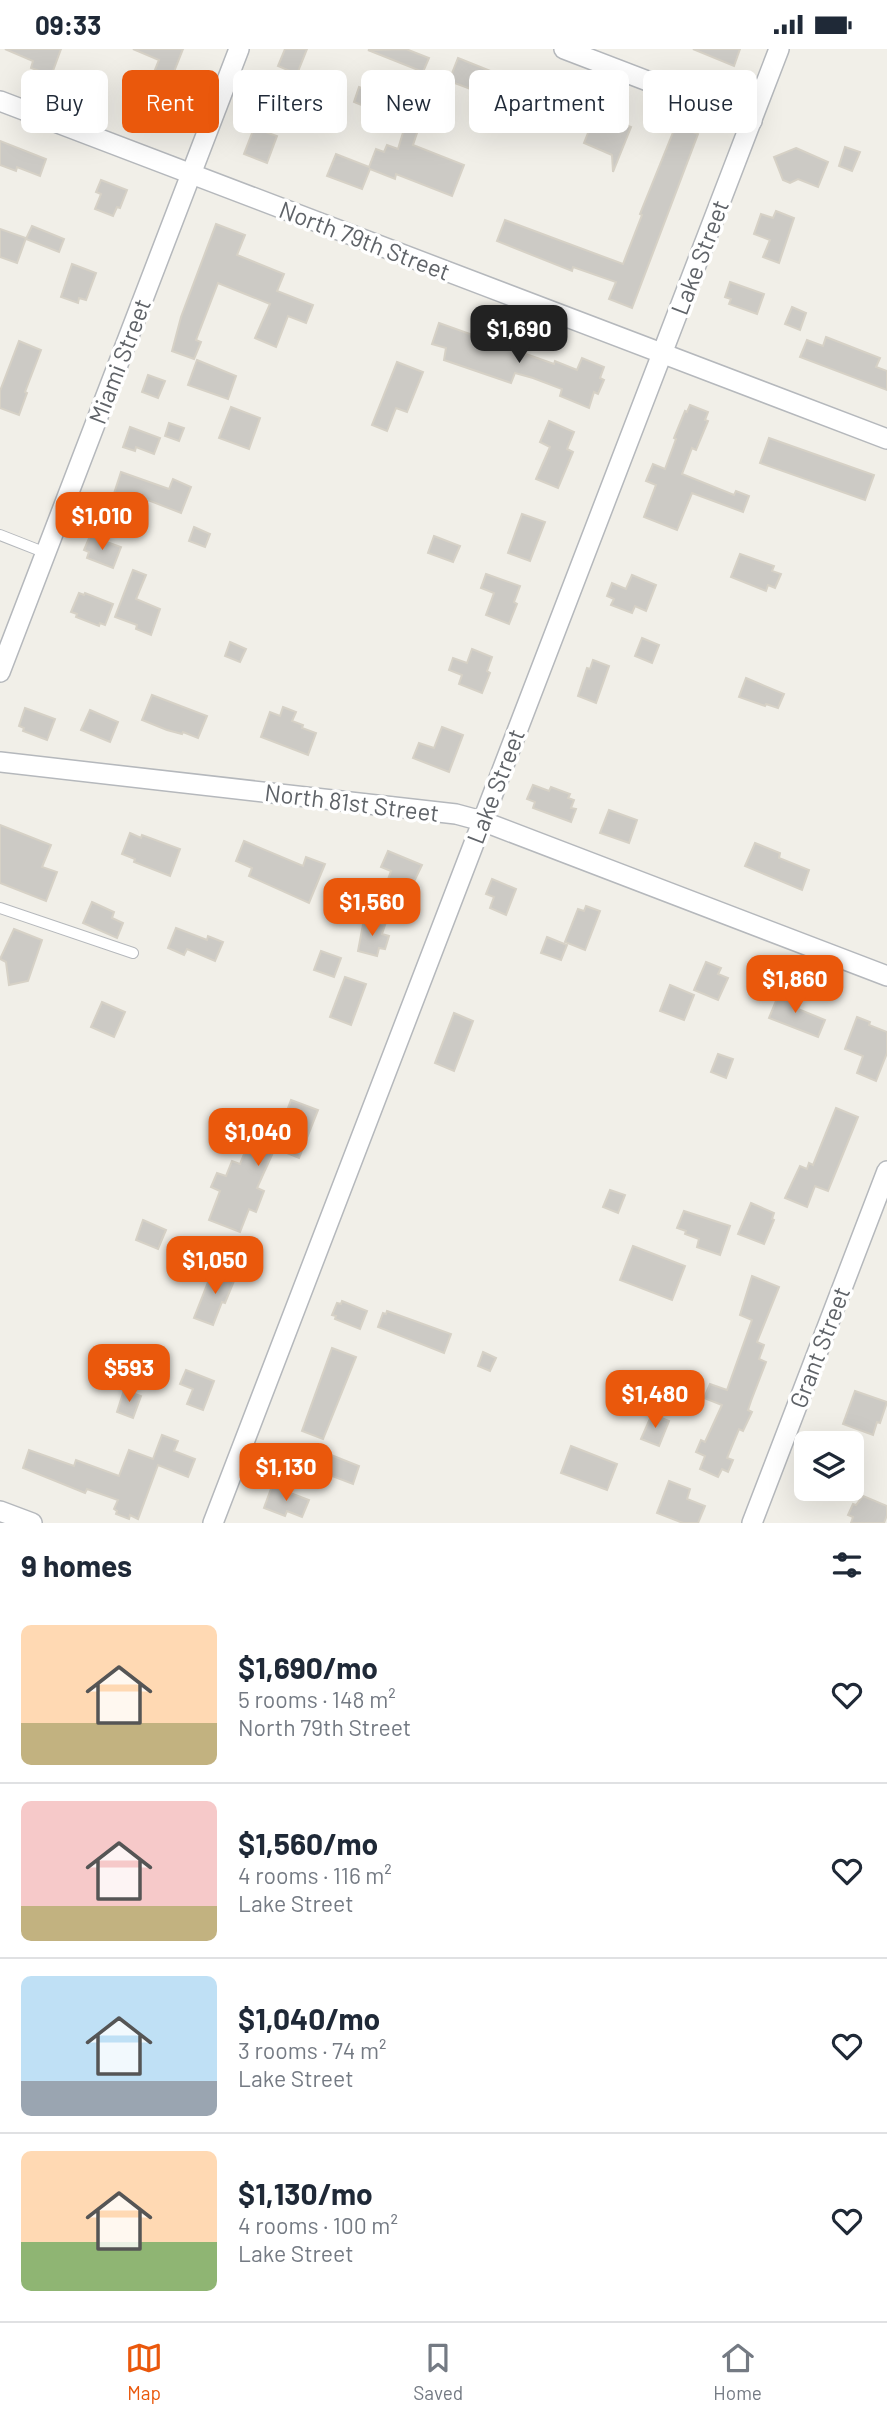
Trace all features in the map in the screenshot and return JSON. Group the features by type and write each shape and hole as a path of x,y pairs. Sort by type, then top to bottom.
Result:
{"street":[{"name":"Miami Street","path":"0,672 239,49"},
{"path":"564,49 643,79"},
{"name":"Lake Street","path":"757,108 779,49"},
{"name":"North 79th Street","path":"0,101 887,439"},
{"name":"Lake Street","path":"213,1523 747,133"},
{"name":"North 81st Street","path":"0,762 456,814 482,821 887,976"},
{"name":"Grant Street","path":"752,1523 887,1171"},
{"path":"0,1511 32,1523"}],"lane":[{"path":"0,535 46,553"},
{"path":"0,908 133,953"}],"building":[{"path":"5,49 61,49 53,70 31,68 33,61"},
{"path":"133,49 183,49 175,70 155,70 159,60"},
{"path":"285,49 307,49 299,70 288,70 278,66"},
{"path":"406,49 429,58 424,70 418,70 368,50"},
{"path":"693,49 740,49 734,66"},
{"path":"458,58 488,70 469,70 469,88 455,83 453,70"},
{"path":"359,87 361,88 361,105 354,102"},
{"path":"252,133 277,136 267,163 244,154"},
{"path":"403,133 417,133 413,145 464,165 452,196 396,174 395,179 370,169 362,189 327,176 336,154 369,167 376,149 384,152 387,145 398,149"},
{"path":"588,133 629,133 613,172 612,155 584,143"},
{"path":"673,133 698,134 632,308 609,299 616,282 573,267 572,271 497,241 505,220 623,264 642,215 640,214"},
{"path":"0,141 46,159 40,176 17,167 16,171 0,165"},
{"path":"845,147 860,152 852,171 839,166"},
{"path":"796,148 828,162 818,187 798,179 790,183 783,180 774,157"},
{"path":"101,180 127,190 120,208 117,207 113,216 95,209 101,194 96,192"},
{"path":"776,211 794,218 779,263 763,257 770,240 754,234 761,214 773,218"},
{"path":"216,224 245,235 237,255 284,274 277,291 313,305 306,323 288,316 276,347 255,338 270,304 218,283 196,340 201,342 194,359 172,351 181,317"},
{"path":"32,226 64,239 59,252 26,239"},
{"path":"0,229 26,238 17,263 0,257"},
{"path":"72,264 96,273 86,300 79,298 78,303 61,297"},
{"path":"730,282 764,294 757,314 729,304 731,299 725,297"},
{"path":"792,307 806,313 800,330 785,324"},
{"path":"439,323 577,370 582,358 604,367 600,378 604,380 598,394 594,392 589,408 560,396 562,389 533,378 515,373 511,383 444,360 446,348 432,344"},
{"path":"826,337 880,358 876,367 887,371 887,390 800,357 807,340 823,346"},
{"path":"19,341 41,350 19,415 0,408 0,391"},
{"path":"197,360 236,376 228,399 188,385"},
{"path":"397,362 423,372 407,412 396,408 387,431 372,425"},
{"path":"148,375 165,381 158,398 142,392"},
{"path":"690,405 708,412 705,420 708,421 696,450 692,448 682,474 734,495 736,491 749,496 743,512 692,493 677,530 644,517 656,485 646,481 653,464 665,469 676,439 674,438"},
{"path":"231,407 260,418 249,449 219,438"},
{"path":"549,421 574,432 567,449 573,452 558,488 536,479 550,447 540,442"},
{"path":"169,423 184,428 179,441 165,436"},
{"path":"130,427 160,438 154,454 136,447 135,451 123,447"},
{"path":"769,438 874,475 865,500 760,463"},
{"path":"121,472 169,489 173,479 191,487 181,513 148,500 140,521 133,518 131,523 107,515"},
{"path":"522,514 545,522 530,561 508,553"},
{"path":"194,527 210,534 205,547 189,541"},
{"path":"90,536 121,547 113,568 87,558 89,552 84,550"},
{"path":"434,536 460,546 453,562 428,553"},
{"path":"740,554 774,566 772,571 781,574 775,588 768,585 766,591 731,577"},
{"path":"133,570 146,575 136,599 160,609 151,635 136,629 137,625 115,617"},
{"path":"486,574 520,586 514,602 517,604 509,624 486,615 494,593 481,588"},
{"path":"632,575 656,585 646,611 635,606 632,613 611,605 614,599 607,596 612,583 626,589"},
{"path":"79,593 113,604 105,625 100,623 99,626 76,617 77,614 71,612"},
{"path":"642,638 659,645 652,663 635,656"},
{"path":"230,642 246,649 240,662 225,656"},
{"path":"472,649 492,657 487,671 490,673 482,693 459,684 462,675 449,670 453,658 467,663"},
{"path":"593,660 609,666 596,703 578,696 587,668 590,669"},
{"path":"746,678 784,694 778,708 739,697"},
{"path":"152,695 207,716 198,738 142,720"},
{"path":"283,707 296,712 292,721 316,733 308,755 261,737 270,712 280,716"},
{"path":"25,708 55,719 47,740 23,731 24,728 19,726"},
{"path":"90,710 118,722 110,742 81,730"},
{"path":"442,727 463,735 449,772 413,758 419,743 434,748"},
{"path":"533,785 549,791 551,787 570,794 568,798 574,800 571,808 576,809 571,822 533,808 535,802 527,799"},
{"path":"609,810 637,820 629,843 600,833"},
{"path":"0,825 51,845 42,867 57,872 46,901 0,883"},
{"path":"130,833 180,849 170,876 134,862 135,859 122,854"},
{"path":"244,841 303,866 306,857 325,864 309,903 249,876 252,868 236,861"},
{"path":"755,843 780,853 779,858 809,870 802,890 745,866"},
{"path":"388,851 422,865 408,894 386,885 391,871 381,867"},
{"path":"492,879 516,889 506,915 490,908 494,897 486,894"},
{"path":"347,888 364,894 357,914 339,907"},
{"path":"92,902 114,912 112,918 123,923 117,938 83,923"},
{"path":"586,906 600,911 585,950 565,942 578,909 584,911"},
{"path":"364,919 385,925 382,934 389,936 385,949 379,948 377,956 358,951"},
{"path":"176,928 207,940 208,936 223,942 215,961 187,949 184,955 168,948"},
{"path":"14,929 42,940 28,981 9,985 6,962 0,959"},
{"path":"547,937 567,945 561,960 541,953"},
{"path":"321,951 341,958 334,977 314,970"},
{"path":"706,962 721,968 718,974 728,978 718,1000 694,990"},
{"path":"345,977 366,984 351,1025 330,1017"},
{"path":"670,985 694,995 684,1020 660,1011"},
{"path":"780,991 802,1000 798,1009 825,1020 818,1037 769,1018"},
{"path":"102,1002 125,1012 114,1037 91,1027"},
{"path":"454,1013 473,1021 454,1071 435,1063"},
{"path":"857,1017 887,1032 887,1053 876,1081 857,1073 863,1056 845,1049"},
{"path":"718,1054 733,1059 726,1078 711,1072"},
{"path":"291,1100 318,1110 299,1158 275,1148 257,1188 264,1191 256,1212 249,1209 240,1232 209,1220 220,1191 211,1187 217,1173 226,1176 232,1161 240,1164 252,1134 275,1143"},
{"path":"836,1108 858,1117 828,1191 815,1186 807,1207 785,1198 800,1166 807,1169 809,1163 813,1165"},
{"path":"610,1190 625,1195 618,1213 603,1207"},
{"path":"751,1203 774,1213 774,1220 764,1244 738,1234"},
{"path":"684,1211 730,1226 720,1255 697,1247 699,1239 677,1228"},
{"path":"143,1220 166,1230 158,1249 136,1240"},
{"path":"633,1246 685,1266 672,1300 620,1280"},
{"path":"214,1267 236,1276 213,1325 194,1318"},
{"path":"752,1276 779,1287 757,1342 764,1345 759,1359 766,1362 748,1410 752,1412 743,1431 739,1429 727,1458 733,1460 728,1472 722,1469 718,1477 700,1469 705,1456 696,1452 701,1440 705,1442 722,1405 704,1398 710,1384 727,1390 752,1320 740,1315"},
{"path":"342,1301 367,1311 360,1329 335,1319 336,1316 332,1315 337,1303 341,1304"},
{"path":"387,1311 451,1334 444,1353 378,1327 383,1313 386,1314"},
{"path":"332,1348 356,1357 323,1439 302,1431"},
{"path":"483,1352 496,1358 490,1371 478,1366"},
{"path":"186,1370 214,1381 203,1410 187,1404 193,1389 180,1384"},
{"path":"124,1390 141,1396 133,1418 117,1412"},
{"path":"855,1391 887,1402 873,1435 843,1424"},
{"path":"652,1414 669,1421 659,1446 641,1439"},
{"path":"162,1435 178,1441 174,1451 195,1459 188,1477 158,1465 138,1519 130,1515 129,1519 116,1514 114,1509 118,1500 87,1489 85,1493 23,1468 29,1450 74,1466 76,1460 119,1476 129,1450 153,1459"},
{"path":"571,1446 617,1464 607,1490 561,1473"},
{"path":"331,1455 359,1466 353,1484 324,1473"},
{"path":"669,1481 690,1489 687,1499 705,1506 698,1523 683,1523 657,1513"},
{"path":"272,1486 309,1500 302,1517 287,1511 285,1516 264,1508"},
{"path":"864,1496 887,1506 884,1523 851,1523 853,1517 848,1515 853,1504 856,1505 859,1501 864,1501"}]}
